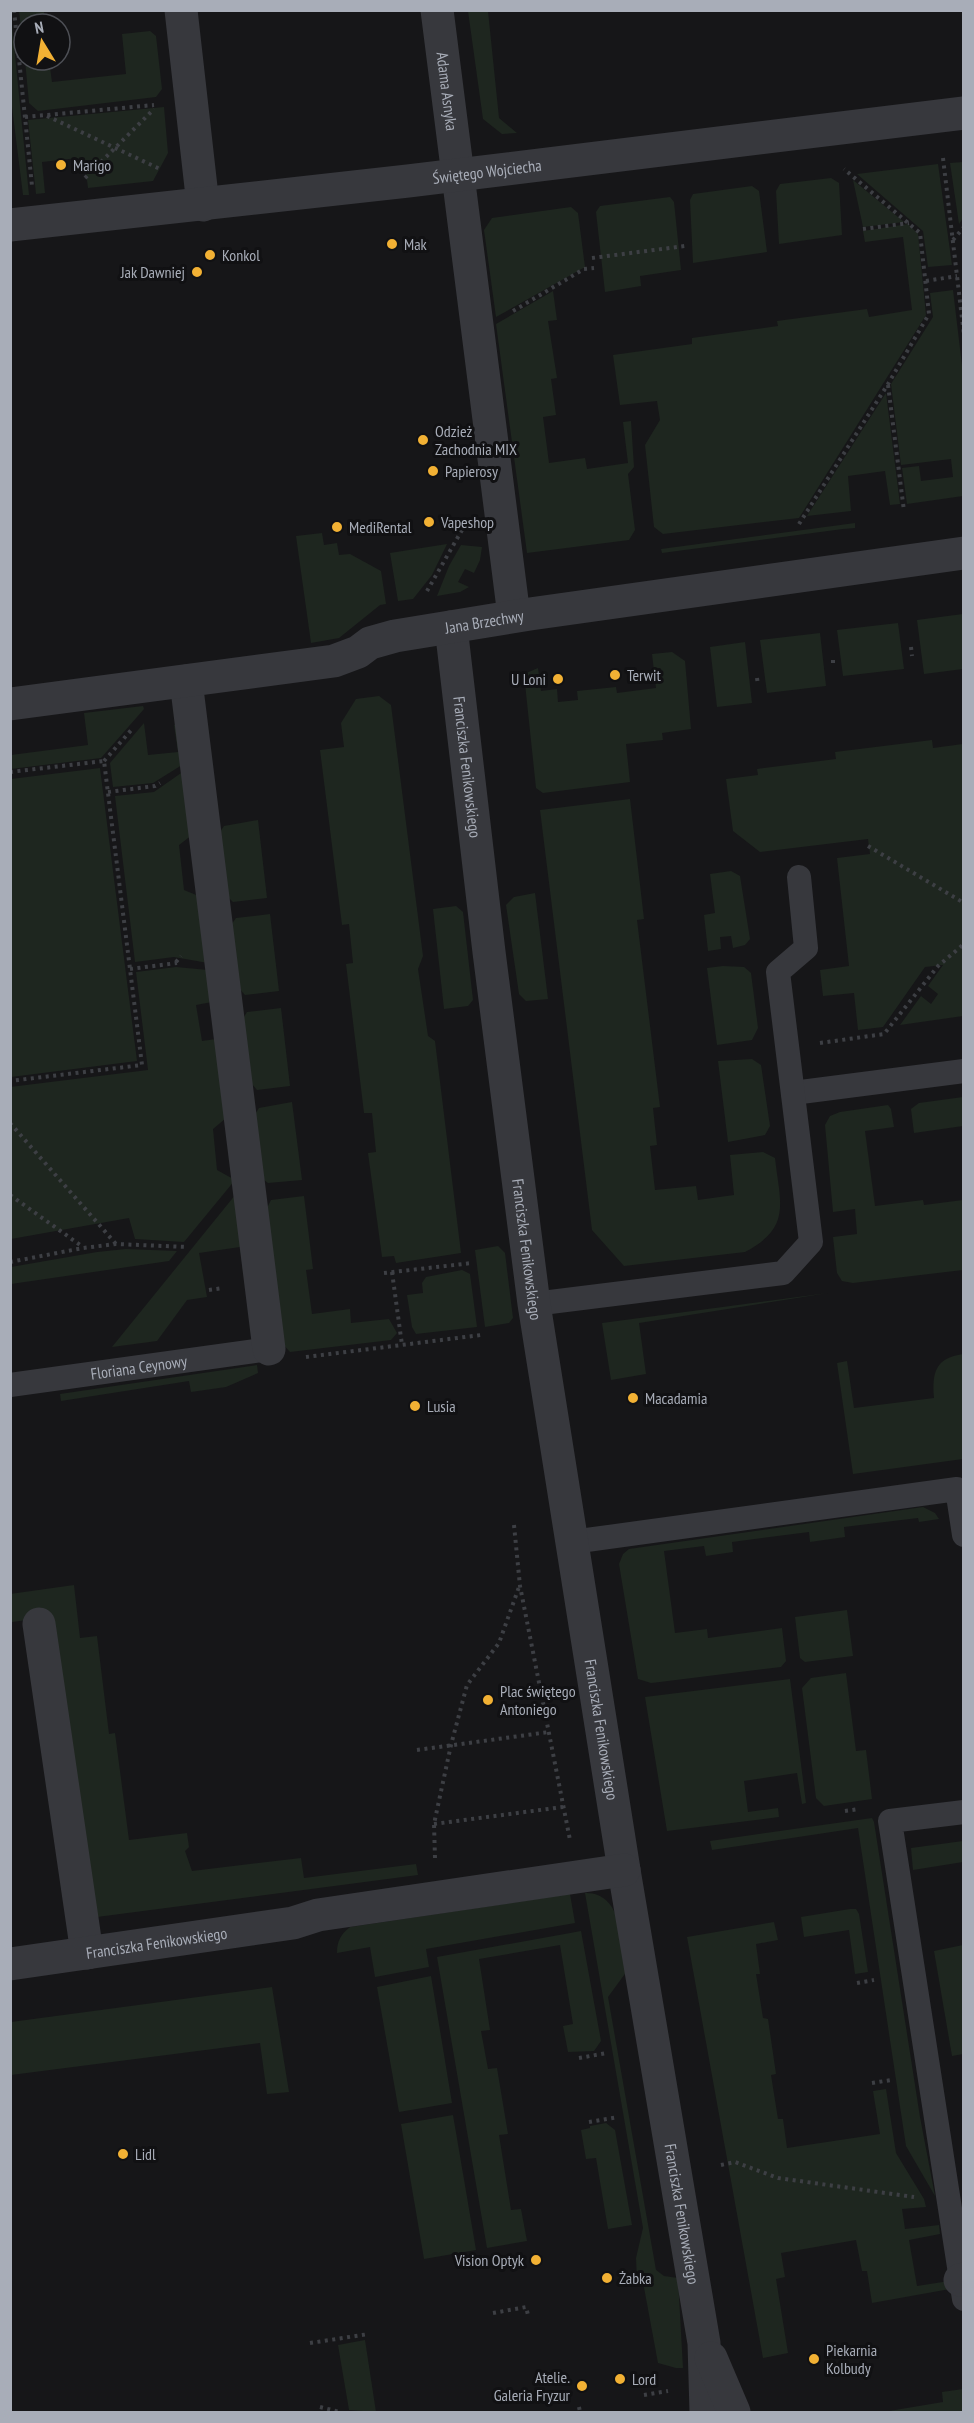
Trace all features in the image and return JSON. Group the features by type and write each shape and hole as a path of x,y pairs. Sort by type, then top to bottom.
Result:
{"street":[{"path":"181,10 204,205"},
{"name":"Adama Asnyka","path":"437,10 456,175 514,616"},
{"name":"Świętego Wojciecha","path":"10,225 204,205 963,113"},
{"name":"Jana Brzechwy","path":"10,704 334,661 358,652 370,643 395,636 514,616 963,553"},
{"name":"Franciszka Fenikowskiego","path":"451,627 489,952 534,1304 624,1870 704,2343 706,2412"},
{"path":"186,681 220,968 282,1353"},
{"path":"39,1624 87,1953"},
{"name":"Franciszka Fenikowskiego","path":"10,1964 293,1923 318,1915 624,1870"},
{"name":"Franciszka Fenikowskiego","path":"704,2343 734,2412"}],"lane":[{"path":"534,1304 783,1273 811,1242 778,972 806,948 799,877"},
{"path":"793,1093 963,1071"},
{"name":"Floriana Ceynowy","path":"10,1385 282,1353"},
{"path":"572,1542 957,1489 963,1535"},
{"path":"962,2286 890,1821 963,1812"}],"path":[{"path":"14,10 32,191"},
{"path":"25,117 159,104 82,180"},
{"path":"45,115 169,173"},
{"path":"943,158 963,335"},
{"path":"799,524 888,384 929,314 920,233 844,169"},
{"path":"863,229 909,223"},
{"path":"952,241 963,227"},
{"path":"592,258 684,246"},
{"path":"503,317 584,270 594,268"},
{"path":"926,281 957,276"},
{"path":"888,384 904,511"},
{"path":"425,594 461,534 464,525"},
{"path":"911,647 912,656"},
{"path":"832,660 833,667"},
{"path":"757,678 758,686"},
{"path":"108,792 155,786 196,760"},
{"path":"10,772 104,761 121,917 142,1065 10,1081"},
{"path":"868,846 963,903"},
{"path":"787,1047 884,1035 938,966 963,944"},
{"path":"130,969 176,963 220,968"},
{"path":"10,1123 116,1244"},
{"path":"10,1195 84,1248"},
{"path":"10,1262 116,1244 187,1247"},
{"path":"384,1273 472,1263"},
{"path":"392,1272 402,1345"},
{"path":"282,1353 402,1345 481,1335"},
{"path":"514,1526 520,1586 571,1844"},
{"path":"434,1898 436,1881 434,1824 467,1685 499,1643 520,1586"},
{"path":"417,1750 549,1732"},
{"path":"434,1824 563,1807"},
{"path":"845,1811 866,1808"},
{"path":"857,1983 874,1980"},
{"path":"579,2058 607,2053"},
{"path":"872,2083 891,2080"},
{"path":"589,2122 618,2117"},
{"path":"721,2165 735,2162 778,2178 922,2199"},
{"path":"493,2313 526,2307 528,2315"},
{"path":"310,2343 369,2334"},
{"path":"645,2395 677,2389"},
{"path":"320,2407 340,2412"}],"shaded area":[{"path":"19,11 44,12 19,12"},
{"path":"468,11 488,11 499,118 517,133 502,134 483,119"},
{"path":"11,15 12,72 17,72 29,195 23,195 11,99"},
{"path":"150,31 156,36 162,89 156,97 38,111 29,103 26,72 51,72 52,82 126,74 122,34"},
{"path":"164,107 168,153 153,181 88,188 86,172 80,167 78,158 42,162 45,193 36,194 28,120"},
{"path":"963,162 963,218 959,224 950,163"},
{"path":"938,164 952,265 928,267 923,231 857,174"},
{"path":"831,178 839,183 842,235 779,244 776,191 780,184"},
{"path":"853,180 904,222 863,227"},
{"path":"752,186 759,191 767,252 693,263 690,200 693,194"},
{"path":"670,197 674,202 681,270 640,276 641,286 605,292 596,212 600,206"},
{"path":"571,207 578,213 585,267 496,317 484,230 492,218"},
{"path":"908,224 918,234 926,315 799,518 663,534 654,527 645,445 660,420 657,401 620,405 613,355 692,344 692,338 778,326 777,321 867,309 869,317 912,310 903,237 865,242 863,231"},
{"path":"953,290 964,382 963,496 907,504 902,468 919,466 921,481 953,477 951,459 901,465 891,384 933,317 930,293"},
{"path":"553,291 557,320 548,321 557,378 551,379 556,415 543,417 549,463 585,458 587,469 628,463 623,422 631,421 634,467 628,474 635,530 629,540 527,553 496,324"},
{"path":"886,393 900,504 890,505 885,471 848,476 851,511 807,516"},
{"path":"855,523 855,528 662,553 661,549"},
{"path":"322,533 324,545 337,543 339,555 350,554 381,571 386,604 380,605 339,638 311,643 296,536"},
{"path":"447,544 432,575 413,599 398,601 390,553"},
{"path":"461,545 482,547 480,560 474,573 465,569 458,582 469,587 460,592 437,596 449,566"},
{"path":"963,614 963,669 924,674 917,620"},
{"path":"898,623 904,669 843,676 837,630"},
{"path":"820,633 826,686 767,693 760,640"},
{"path":"745,642 752,703 717,707 710,647"},
{"path":"672,652 685,661 691,729 662,733 663,740 626,744 630,782 543,793 536,788 524,674 538,668 541,691 557,689 558,702 578,700 577,691 616,687 617,693 656,688 652,654"},
{"path":"379,696 391,705 423,956 418,969 428,1036 435,1041 461,1253 396,1263 394,1256 382,1257 368,1153 376,1152 372,1113 364,1113 346,964 353,963 349,924 342,925 320,750 344,747 341,723 356,699"},
{"path":"143,706 144,709 101,758 11,769 11,755 88,745 84,713"},
{"path":"144,723 148,755 178,752 174,725 177,724 182,765 153,783 113,787 110,763"},
{"path":"932,740 933,748 963,744 963,1016 900,1025 921,996 931,1004 938,994 928,986 943,965 925,967 883,1027 858,1030 854,993 823,996 820,970 849,966 837,858 870,854 868,839 760,852 733,831 726,779 758,775 757,769 836,759 835,752"},
{"path":"100,768 137,1061 11,1077 11,779"},
{"path":"184,771 192,835 179,845 184,890 201,897 208,963 174,957 135,962 115,796 154,792"},
{"path":"630,799 644,919 637,920 660,1107 653,1108 657,1145 650,1146 655,1190 696,1186 698,1200 734,1195 730,1155 763,1152 775,1158 780,1212 770,1233 760,1243 745,1252 624,1266 592,1230 540,810"},
{"path":"258,820 267,898 233,902 225,894 218,835 224,826"},
{"path":"731,871 740,876 750,939 745,945 733,948 731,936 720,937 721,949 708,951 704,915 715,913 710,874"},
{"path":"535,893 548,999 526,1001 519,994 506,905 514,897"},
{"path":"456,906 463,912 473,1000 468,1006 444,1009 433,909"},
{"path":"270,914 279,991 245,995 237,986 229,928 236,918"},
{"path":"176,967 208,970 212,1002 196,1005 202,1041 216,1039 226,1118 213,1129 217,1170 235,1180 184,1242 135,1239 129,1218 11,1239 10,1087 148,1070 136,972"},
{"path":"744,967 751,973 758,1028 752,1040 717,1045 707,968"},
{"path":"281,1008 290,1086 257,1090 251,1083 242,1020 247,1012"},
{"path":"752,1059 761,1065 770,1126 765,1135 728,1142 718,1061"},
{"path":"963,1097 963,1126 914,1133 911,1109 919,1103"},
{"path":"292,1102 302,1180 268,1183 263,1179 254,1116 259,1108"},
{"path":"888,1105 891,1109 894,1127 865,1131 875,1206 923,1200 924,1205 963,1200 963,1270 853,1283 842,1281 837,1273 833,1237 857,1234 855,1209 833,1212 825,1125 830,1116 840,1112"},
{"path":"236,1194 244,1279 240,1247 199,1253 207,1297 187,1300 157,1341 112,1347"},
{"path":"304,1196 313,1269 306,1270 312,1314 350,1309 351,1323 389,1319 397,1333 391,1340 290,1352 282,1343 266,1210 271,1200"},
{"path":"498,1246 505,1253 513,1318 509,1323 485,1327 475,1250"},
{"path":"126,1249 177,1251 169,1261 11,1284 11,1267"},
{"path":"462,1270 470,1274 477,1327 416,1334 412,1327 407,1295 423,1293 422,1283 426,1277"},
{"path":"828,1293 639,1323 646,1374 611,1380 602,1323"},
{"path":"963,1354 963,1459 853,1474 837,1363 847,1361 854,1408 934,1398 937,1368 946,1359"},
{"path":"257,1365 258,1373 226,1387 191,1392 189,1381 61,1401 60,1394"},
{"path":"923,1507 935,1513 939,1519 919,1522 918,1518 844,1527 845,1537 810,1542 809,1532 732,1542 733,1552 706,1556 704,1546 664,1551 675,1633 707,1629 708,1638 782,1628 786,1661 781,1667 660,1682 651,1683 638,1679 619,1564 623,1554 629,1549"},
{"path":"74,1585 80,1638 97,1636 109,1734 115,1733 129,1840 187,1833 189,1847 185,1851 192,1871 301,1858 304,1878 416,1864 418,1875 97,1917 50,1617 12,1622 10,1594"},
{"path":"847,1610 853,1656 805,1662 800,1658 795,1617"},
{"path":"846,1673 856,1751 866,1750 872,1799 824,1806 816,1798 802,1688 811,1678"},
{"path":"790,1679 806,1803 802,1804 797,1773 744,1781 748,1812 778,1808 779,1817 667,1831 645,1697"},
{"path":"872,1818 920,2117 935,2196 906,2146 858,1828 712,1850 710,1841"},
{"path":"963,1841 963,1862 913,1870 911,1848"},
{"path":"585,1893 598,1895 607,1901 614,1910 622,1934 627,1971 608,1997 656,2270 664,2276 678,2278 683,2368 658,2363 643,2282 637,2280 636,2258 643,2228"},
{"path":"570,1894 575,1923 426,1949 429,1967 375,1977 370,1947 337,1953 340,1938 350,1927"},
{"path":"856,1909 859,1914 868,1972 855,1974 849,1930 804,1937 801,1917"},
{"path":"774,1922 778,1940 756,1944 760,1974 756,1974 763,2018 768,2019 776,2074 771,2075 778,2119 783,2119 787,2148 880,2134 873,2091 886,2089 896,2153 924,2199 926,2207 902,2209 905,2229 939,2225 940,2234 909,2240 917,2286 949,2281 950,2289 872,2303 867,2271 862,2271 856,2240 781,2253 785,2277 776,2279 788,2353 763,2358 687,1937"},
{"path":"581,1931 601,2041 594,2051 568,2052 563,2026 573,2024 560,1945 479,1959 490,2030 481,2031 488,2069 497,2068 508,2134 499,2135 511,2210 521,2209 527,2241 487,2248 437,1957"},
{"path":"963,1945 963,2054 952,2056 934,1951"},
{"path":"431,1976 452,2103 399,2112 377,1987"},
{"path":"272,1987 289,2092 267,2094 260,2043 11,2075 11,2022"},
{"path":"453,2115 476,2250 424,2259 401,2124"},
{"path":"606,2123 615,2130 632,2225 608,2229 596,2158 586,2159 581,2130"},
{"path":"365,2340 376,2412 349,2410 338,2345"},
{"path":"963,2389 963,2412 883,2412 943,2402 942,2392"}],"place":[{"name":"Marigo","path":"61,165"},
{"name":"Mak","path":"392,244"},
{"name":"Konkol","path":"210,255"},
{"name":"Jak Dawniej","path":"197,272"},
{"name":"Odzież Zachodnia MIX","path":"423,440"},
{"name":"Papierosy","path":"433,471"},
{"name":"Vapeshop","path":"429,522"},
{"name":"MediRental","path":"337,527"},
{"name":"Terwit","path":"615,675"},
{"name":"U Loni","path":"558,679"},
{"name":"Macadamia","path":"633,1398"},
{"name":"Lusia","path":"415,1406"},
{"name":"Plac świętego Antoniego","path":"488,1700"},
{"name":"Lidl","path":"123,2154"},
{"name":"Vision Optyk","path":"536,2260"},
{"name":"Żabka","path":"607,2278"},
{"name":"Piekarnia Kolbudy","path":"814,2359"},
{"name":"Lord","path":"620,2379"},
{"name":"Atelie. Galeria Fryzur","path":"582,2386"}]}
